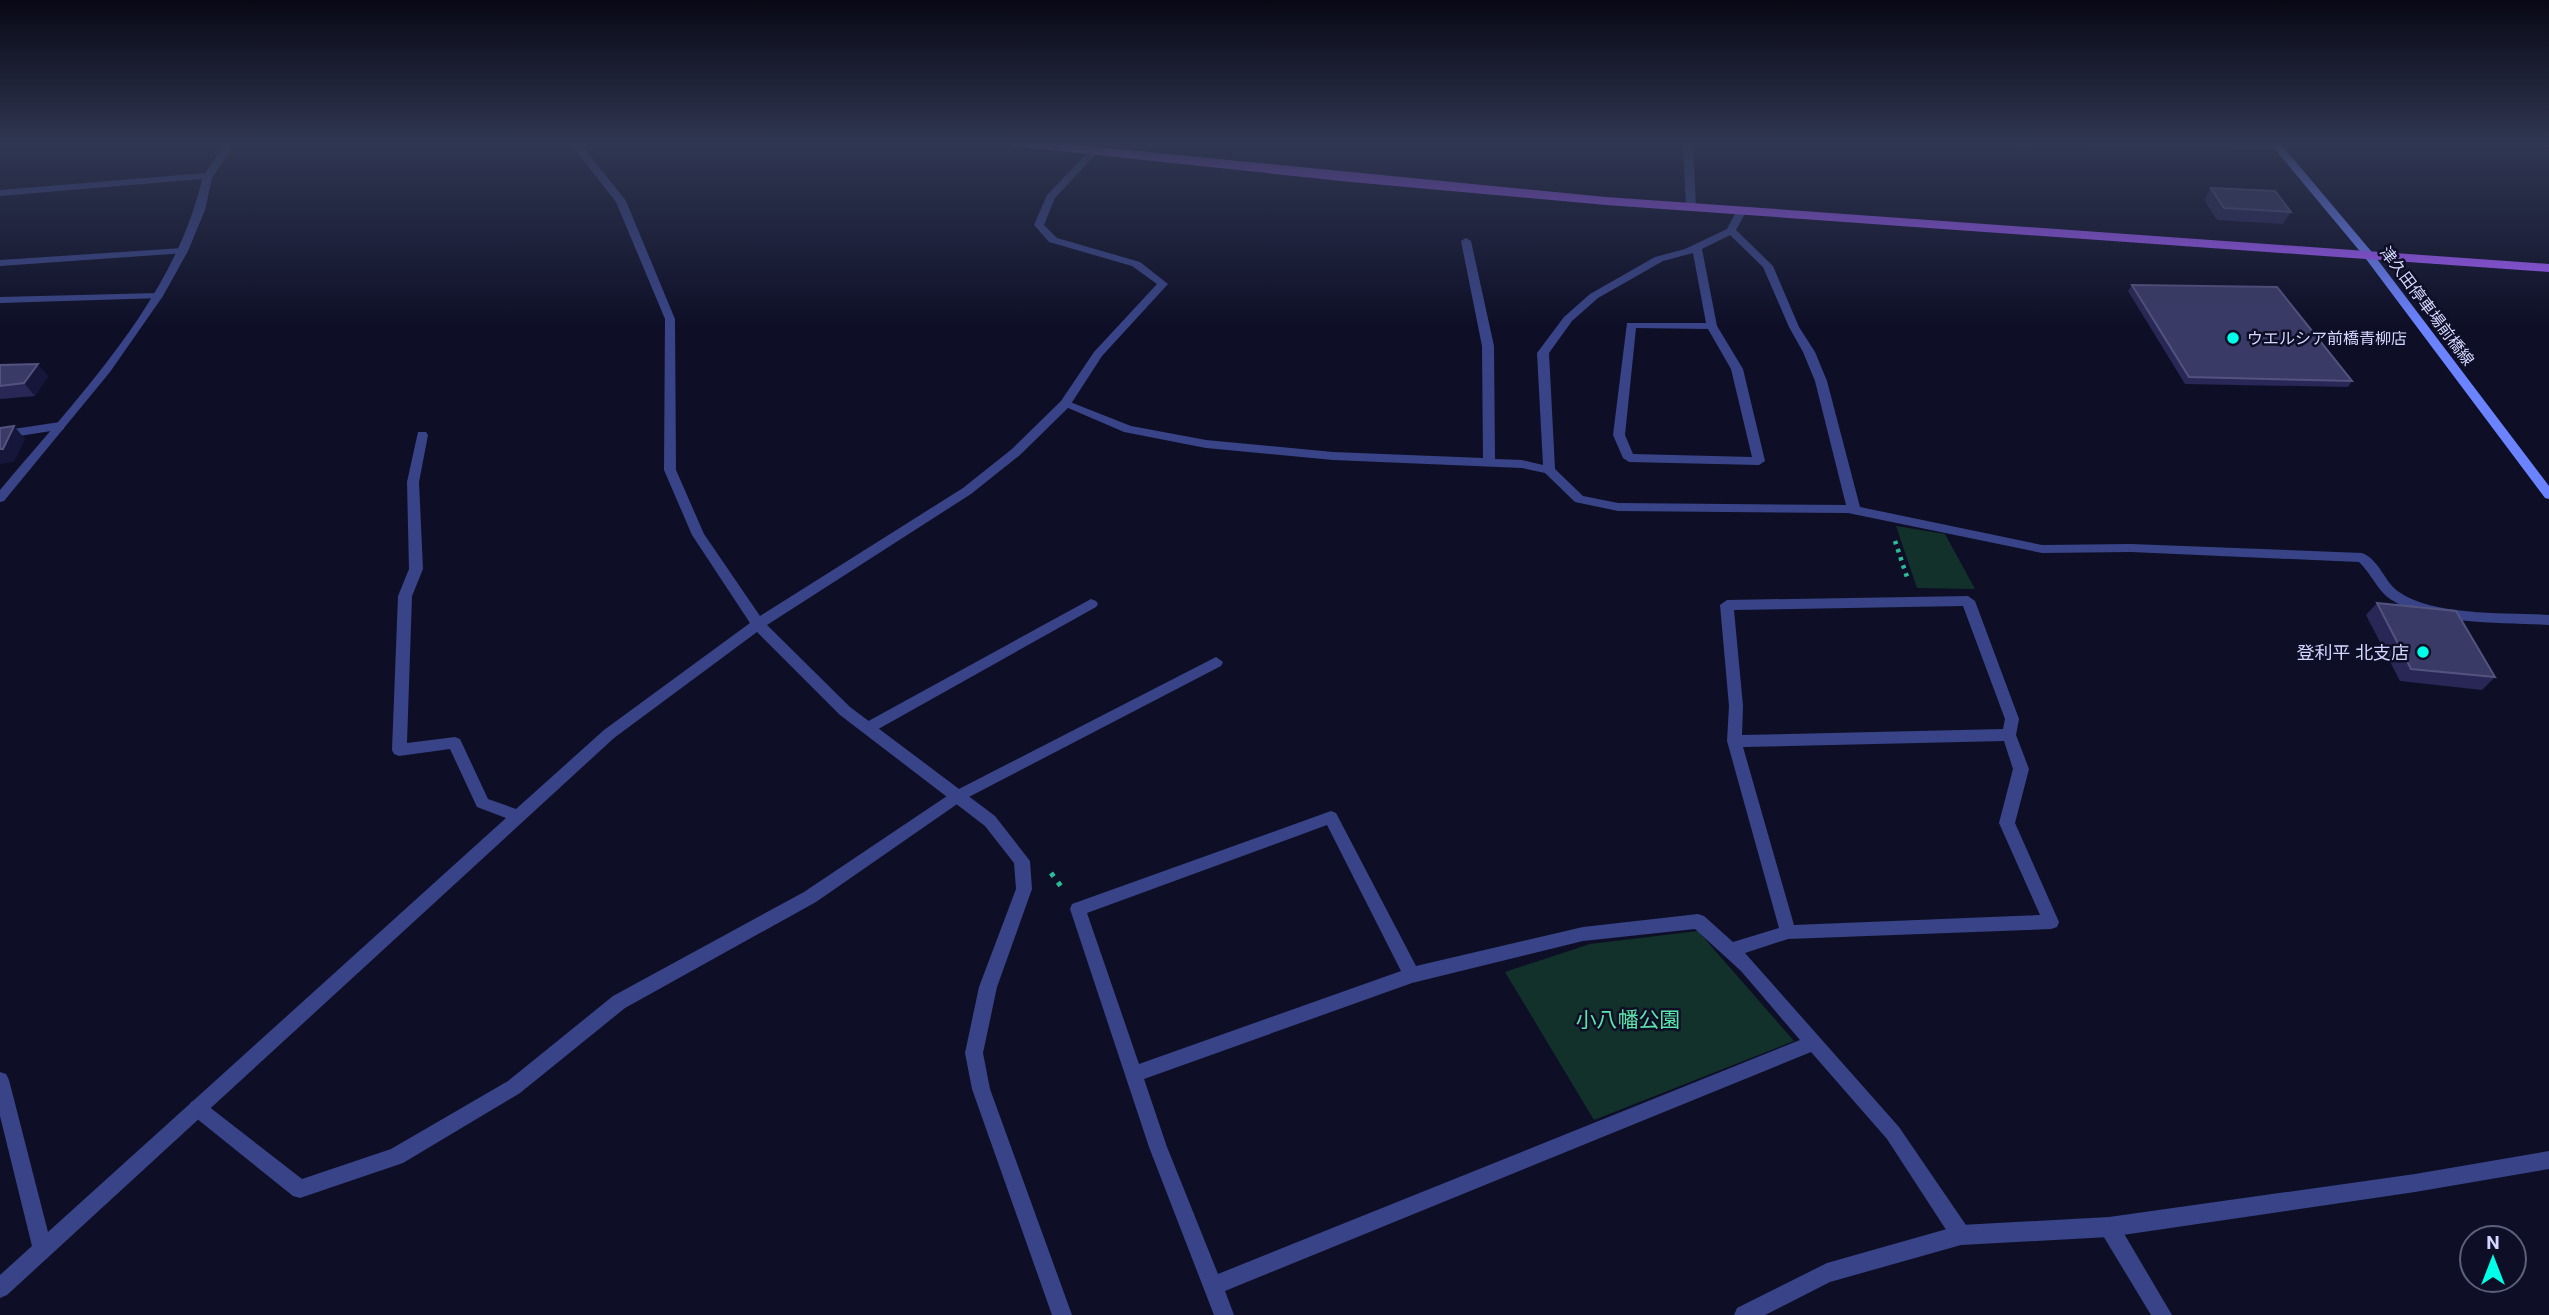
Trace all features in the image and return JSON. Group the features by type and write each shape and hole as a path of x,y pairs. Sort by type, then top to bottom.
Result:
{"main road":[{"path":"1634,203 2367,253 2549,268"},
{"name":"津久田停車場前橋線","path":"2325,203 2367,253 2549,495"}],"street":[{"path":"0,498 106,370 158,296 182,251 202,203"},
{"path":"622,203 670,319 670,470 698,535 758,624 845,711 990,821 1022,860 1024,889 988,987 974,1053 981,1089 1062,1315"},
{"path":"0,1288 609,734 758,624 967,491 1016,452 1065,404 1098,354 1163,284 1136,264 1053,240 1039,225 1048,203"},
{"path":"1690,203 1690,208"},
{"path":"1549,470 1543,353 1568,318 1594,296 1659,259 1697,247 1731,231 1741,212"},
{"path":"1731,231 1768,266 1794,327 1809,352 1821,381 1854,510"},
{"path":"1465,241 1488,346 1489,463"},
{"path":"1697,247 1712,326 1737,369 1759,461 1629,458 1619,435 1631,325 1712,326"},
{"path":"0,263 182,251"},
{"path":"0,300 158,296"},
{"path":"1065,404 1128,429 1206,444 1333,456 1521,464 1549,470 1579,499 1618,507 1680,510 1764,506 1854,510 2042,549 2131,548 2362,558 2371,564 2393,594 2414,605 2470,615 2549,620"},
{"path":"0,435 60,426"},
{"path":"422,435 413,482 415,569 405,596 399,750 455,743 482,803 518,816"},
{"path":"1731,950 1788,933 2051,922 2007,823 2021,769 2009,735 2012,719 1968,601 1727,605 1736,706 1734,741 1788,933"},
{"path":"868,728 1091,604"},
{"path":"197,1108 300,1189 396,1157 514,1087 619,1002 810,897 958,796 1216,662"},
{"path":"1734,741 2009,735"},
{"path":"1224,1315 1158,1147 1077,909 1331,817 1412,975"},
{"path":"1134,1074 1412,975 1583,934 1698,921 1731,950 1893,1133 1961,1236"},
{"path":"1213,1286 1813,1043"},
{"path":"0,1080 42,1247"},
{"path":"1744,1315 1828,1273 1961,1236 2109,1227 2416,1184 2549,1160"},
{"path":"2109,1227 2162,1315"}],"path":[{"path":"1888,517 1915,601"}],"green space":[{"path":"1896,526 1945,534 1975,589 1917,588"},
{"name":"小八幡公園","path":"1698,931 1794,1041 1594,1120 1505,972 1590,944"}],"building":[{"path":"2221,203 2284,203 2291,212 2224,208"},
{"name":"ウエルシア前橋青柳店","path":"2132,285 2277,287 2352,381 2189,377"},
{"path":"38,364 24,383 0,386 0,365"},
{"path":"14,426 3,449 0,449 0,428"},
{"path":"2377,603 2456,611 2495,677 2411,669"}],"place":[{"name":"ウエルシア前橋青柳店","path":"2233,338"},
{"name":"登利平 北支店","path":"2423,652"}]}
